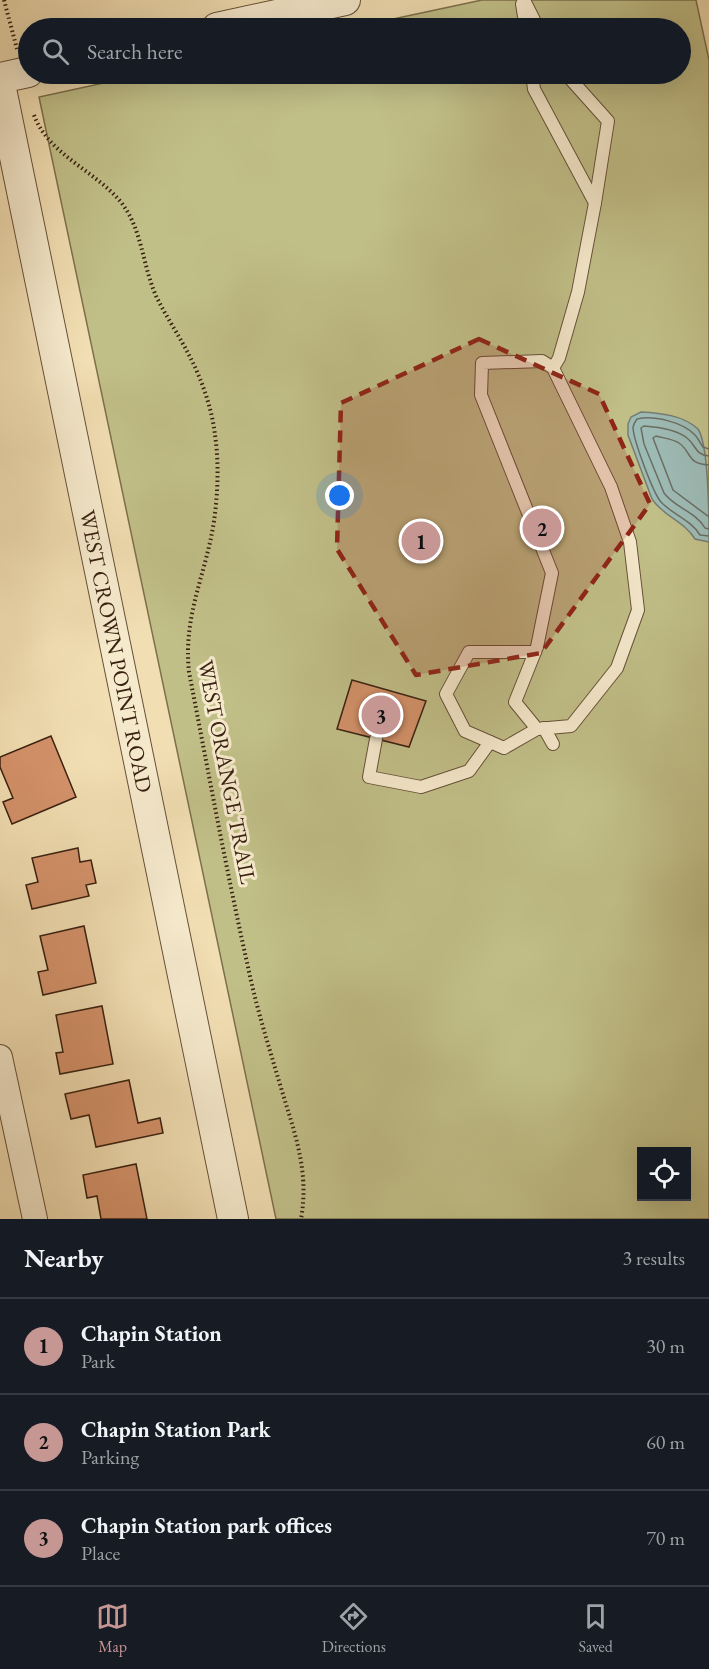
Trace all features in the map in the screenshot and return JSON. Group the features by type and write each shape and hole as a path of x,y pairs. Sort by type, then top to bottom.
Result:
{"street":[{"path":"263,18 345,0"},
{"name":"WEST CROWN POINT ROAD","path":"0,84 234,1219"},
{"path":"0,1057 35,1219"}],"lane":[{"path":"523,0 525,18"},
{"path":"523,0 533,18"},
{"path":"533,84 595,203"},
{"path":"553,368 559,358 578,292 608,121 575,84"},
{"path":"535,652 470,652 446,693 465,731 504,748 540,728 571,726 617,668 638,610 630,542 611,487 553,368 542,361 482,363 481,395 552,573 535,652 515,702 540,728 554,744"},
{"path":"376,739 369,777 421,787 469,771 490,742"}],"path":[{"path":"4,0 16,69"},
{"name":"WEST ORANGE TRAIL","path":"31,105 37,123 57,148 120,201 130,217 139,236 156,296 191,358 215,434 214,521 189,620 187,650 189,672 248,968 267,1042 300,1150 305,1199 301,1219"}],"highlighted area":[{"path":"479,339 599,394 650,504 541,653 416,675 337,549 341,403"}],"shaded area":[{"path":"482,0 696,0 709,60 709,1219 276,1219 39,97 99,84 691,84 691,18 398,18"}],"water":[{"path":"641,412 678,418 698,429 702,437 706,465 709,542 695,539 652,499 628,435 628,424 631,417"}],"building":[{"path":"352,680 426,701 409,747 337,729"},
{"path":"51,736 76,797 12,824 3,802 13,798 0,767 0,757"},
{"path":"78,848 80,862 91,860 96,883 86,885 89,896 32,909 26,885 38,882 32,858"},
{"path":"84,926 96,983 43,995 38,972 48,970 40,936"},
{"path":"102,1006 113,1064 60,1074 56,1053 63,1052 56,1015"},
{"path":"129,1080 138,1123 160,1118 163,1133 96,1147 89,1115 71,1119 65,1094"},
{"path":"136,1164 147,1219 101,1219 97,1196 87,1198 83,1175"}],"place":[{"name":"Chapin Station Park","path":"542,528"},
{"name":"Chapin Station","path":"421,541"},
{"name":"Chapin Station park offices","path":"381,715"}]}
